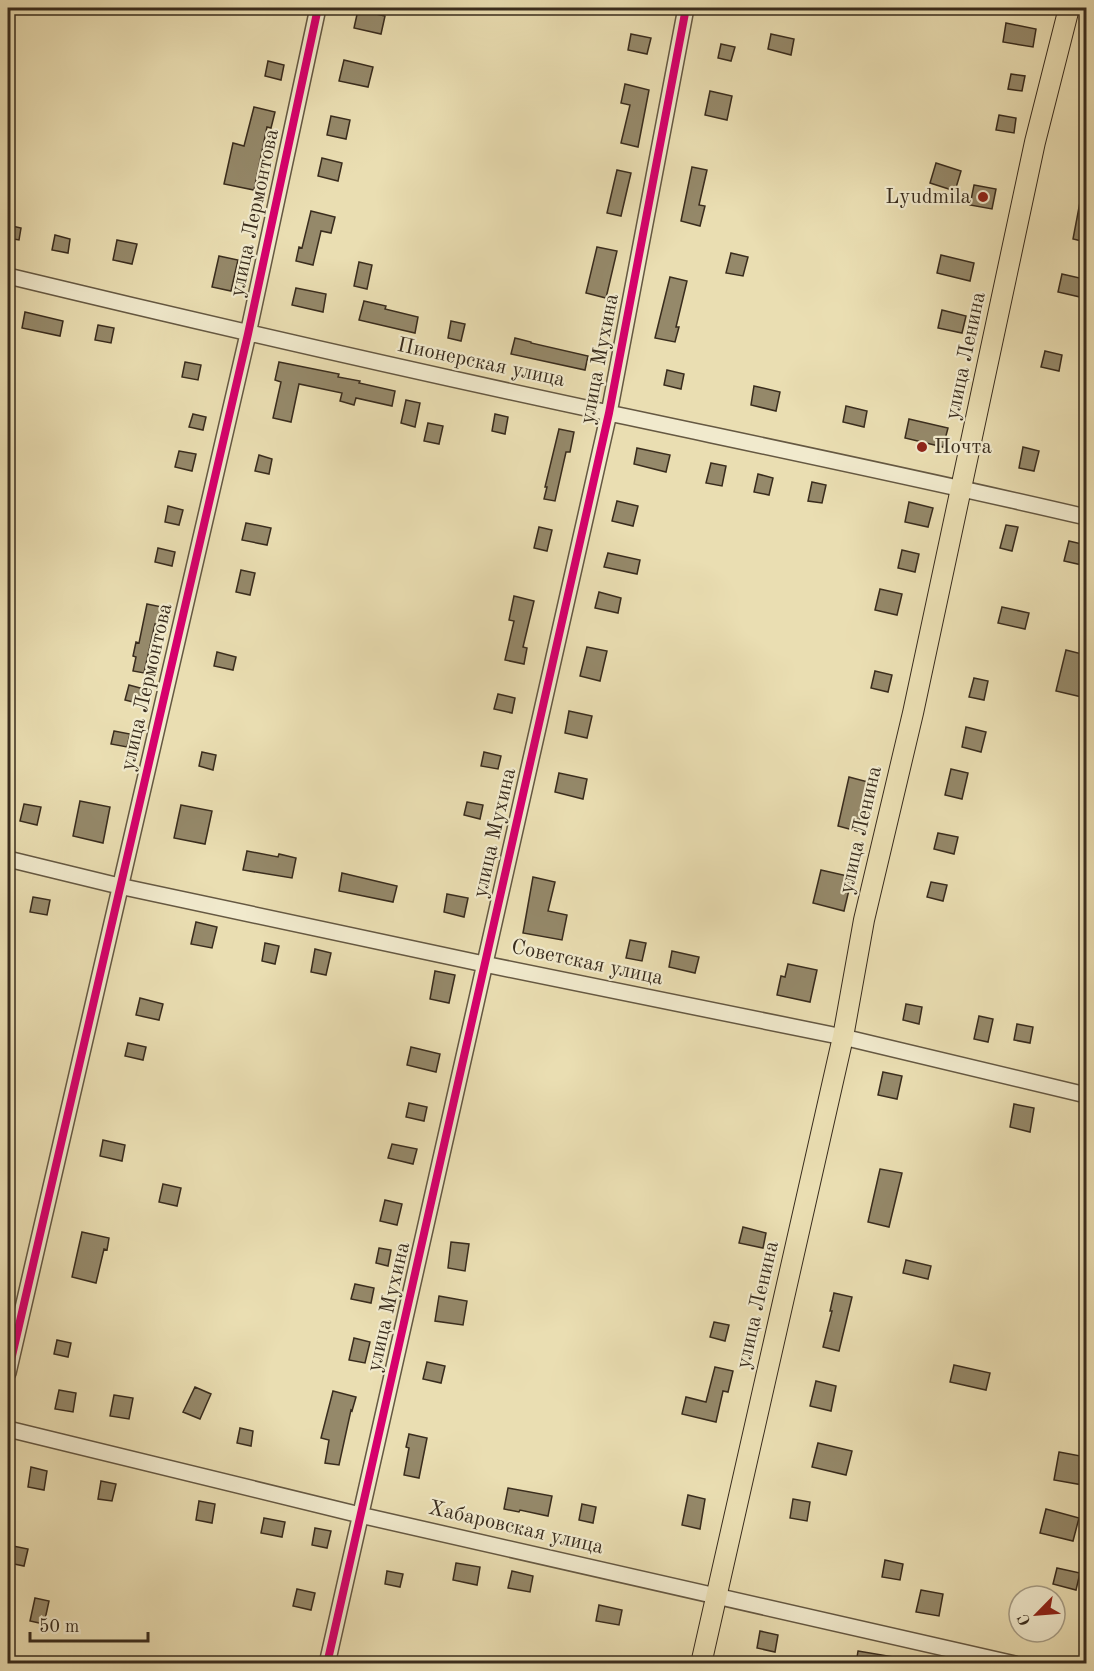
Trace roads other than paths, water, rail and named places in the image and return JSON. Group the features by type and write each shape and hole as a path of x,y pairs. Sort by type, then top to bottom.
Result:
{"main road":[{"name":"улица Ленина","path":"701,1664 843,1037 864,920 963,488 1035,142 1069,8"}],"street":[{"name":"улица Лермонтова","path":"8,1373 248,334 318,8"},
{"name":"улица Мухина","path":"327,1664 609,413 686,8"},
{"name":"Пионерская улица","path":"8,276 248,334 963,488 1086,517"},
{"name":"Советская улица","path":"8,859 119,886 484,964 843,1037 1086,1095"},
{"name":"Хабаровская улица","path":"8,1429 360,1515 1015,1664"}],"place":[{"name":"Lyudmila","path":"983,197"},
{"name":"Почта","path":"922,447"}]}
